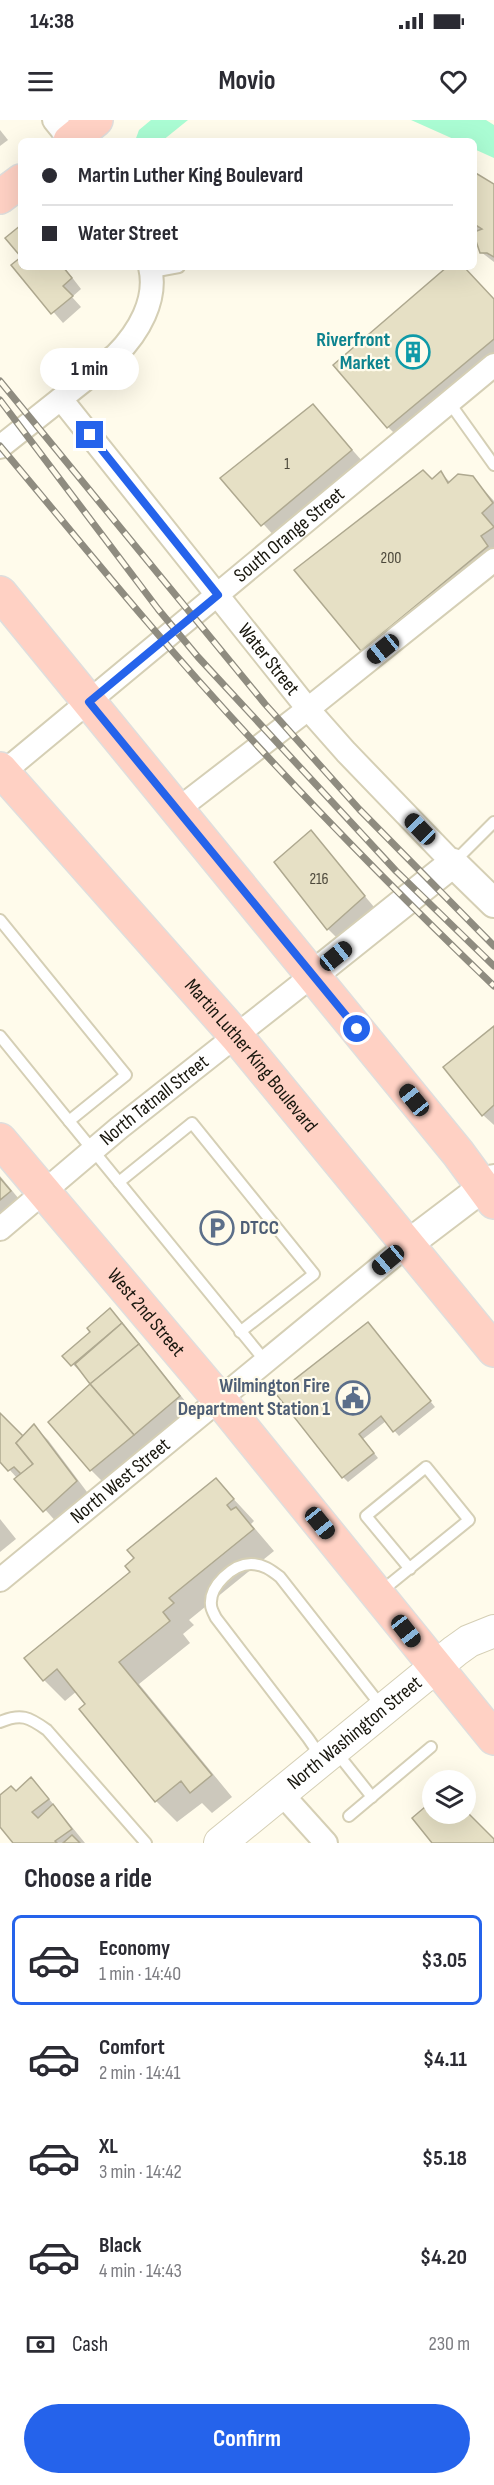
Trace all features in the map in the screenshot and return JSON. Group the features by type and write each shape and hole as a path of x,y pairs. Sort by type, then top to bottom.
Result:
{"main road":[{"path":"75,138 96,120"},
{"path":"0,197 18,182"},
{"path":"0,593 458,1153 490,1189"},
{"name":"Martin Luther King Boulevard","path":"1,772 237,1037 494,1350"},
{"name":"West 2nd Street","path":"0,1140 219,1400 494,1738"},
{"name":"North Washington Street","path":"220,1843 469,1641 494,1631"}],"street":[{"path":"54,120 69,138"},
{"path":"0,447 116,355 132,339 142,321 149,300 151,270"},
{"name":"South Orange Street","path":"1,772 89,702 494,365"},
{"name":"Water Street","path":"61,399 308,709 354,761 494,903"},
{"path":"177,810 308,709 494,560"},
{"path":"313,975 453,863"},
{"name":"North Tatnall Street","path":"0,1229 94,1150 313,975"},
{"path":"407,1245 490,1189"},
{"name":"North West Street","path":"0,1580 407,1245"},
{"path":"281,1793 326,1843"}],"lane":[{"path":"449,402 494,465"},
{"path":"453,863 494,822"},
{"path":"0,920 126,1075 69,1121"},
{"path":"0,1036 266,1363"},
{"path":"119,1182 192,1124 314,1274 240,1332"},
{"path":"378,1594 410,1569 470,1520 426,1467 366,1516 410,1569"},
{"path":"372,1797 308,1738 216,1618 211,1604 213,1590 219,1581 235,1569 249,1564 267,1567 280,1577 384,1710"},
{"path":"0,1722 18,1715 34,1720 47,1730 146,1843"},
{"path":"349,1816 431,1747"}],"green space":[{"path":"151,120 188,120 166,138 136,138 139,130"},
{"path":"411,120 486,120 494,125 494,158 477,150 477,138 451,138"}],"building":[{"path":"477,174 494,184 494,257 487,253 480,253 477,231 482,229 477,226"},
{"path":"18,227 18,253 5,238"},
{"path":"18,259 18,270 65,270 72,278 63,286 73,296 51,314 11,265"},
{"name":"Riverfront Market","path":"444,270 467,270 494,299 494,339 387,428 333,365"},
{"path":"313,404 352,450 261,526 220,478"},
{"path":"423,470 432,479 441,471 448,483 458,474 473,476 493,503 482,513 494,527 481,536 488,546 361,651 294,570"},
{"path":"311,830 365,896 327,930 274,862"},
{"path":"494,1026 494,1105 482,1116 443,1067"},
{"path":"0,1178 11,1191 0,1200"},
{"path":"110,1308 122,1323 71,1366 62,1356 90,1332 87,1328"},
{"name":"Wilmington Fire Department Station 1","path":"368,1322 431,1401 393,1432 381,1416 359,1434 374,1453 342,1478 276,1394"},
{"path":"122,1323 139,1344 90,1384 75,1364"},
{"path":"139,1344 180,1396 134,1435 90,1384"},
{"path":"90,1384 134,1435 90,1471 48,1422"},
{"path":"0,1413 23,1436 16,1443 33,1464 21,1474 14,1467 8,1471 0,1462"},
{"path":"34,1424 77,1481 43,1512 14,1479 33,1464 16,1443"},
{"path":"216,1478 234,1499 227,1505 231,1510 236,1507 254,1529 169,1598 174,1603 163,1612 170,1621 119,1662 212,1775 190,1793 181,1781 155,1802 79,1709 85,1704 57,1669 43,1681 24,1658 130,1572 125,1566 134,1558 127,1550"},
{"path":"31,1777 49,1799 32,1812 38,1818 53,1804 72,1829 55,1841 57,1843 13,1843 0,1827 0,1795 11,1786 16,1791"},
{"path":"422,1810 422,1824 476,1824 476,1821 494,1839 494,1843 432,1843 412,1818"},
{"path":"72,1835 80,1843 63,1843"}],"railway":[{"path":"0,381 265,704 359,809 494,946"},
{"path":"0,400 158,609 198,657 396,871 494,966"},
{"path":"0,446 143,617 227,713 358,852 494,986"}],"place":[{"name":"Riverfront Market","path":"413,352"},
{"name":"DTCC","path":"217,1228"},
{"name":"Wilmington Fire Department Station 1","path":"353,1398"}],"route":[{"path":"90,435 218,595 89,702 357,1029"}]}
